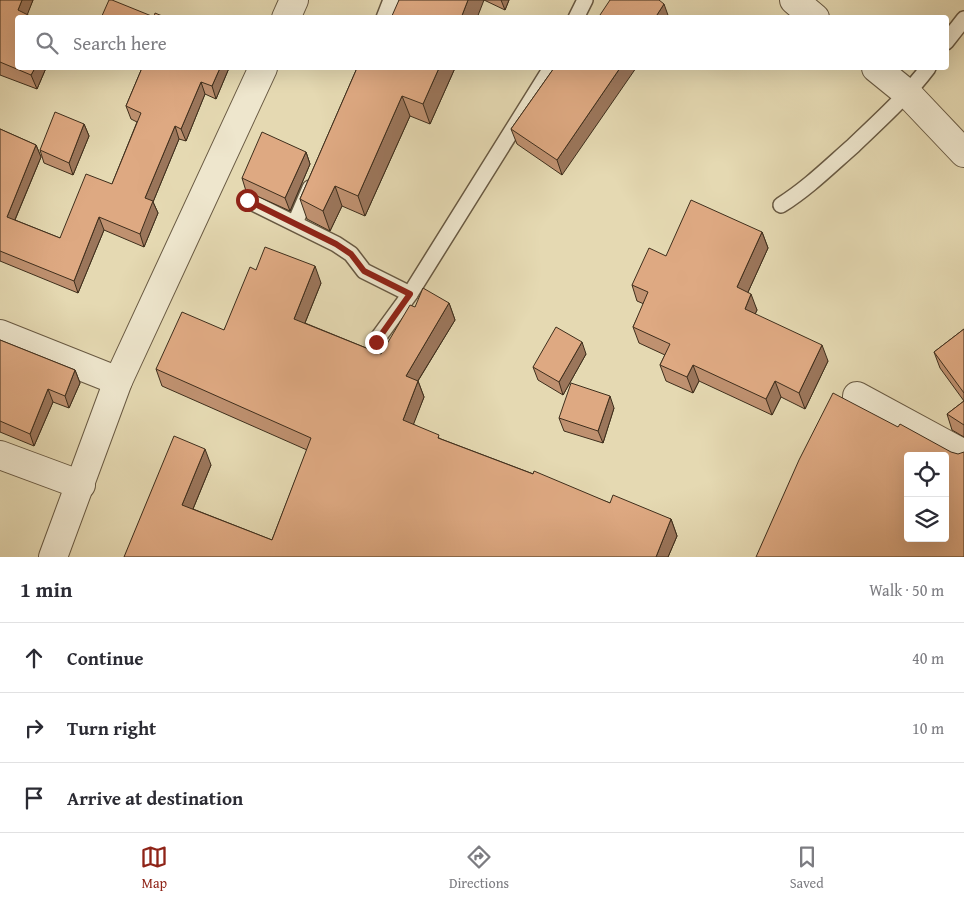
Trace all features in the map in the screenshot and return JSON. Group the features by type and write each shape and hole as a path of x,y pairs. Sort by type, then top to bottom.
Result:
{"street":[{"path":"287,15 294,0"},
{"path":"794,0 812,15"},
{"path":"53,557 82,485 118,381 261,70"},
{"path":"878,70 908,94 964,153"},
{"path":"0,334 118,381"},
{"path":"857,396 964,454"},
{"path":"0,455 82,485"}],"lane":[{"path":"385,15 391,0"},
{"path":"578,15 585,0"},
{"path":"949,38 964,19"},
{"path":"376,342 410,294 550,70"},
{"path":"781,205 805,190 908,94 926,70"},
{"path":"295,223 315,177"},
{"path":"247,200 336,244 351,254 364,271 410,294"}],"building":[{"path":"0,0 22,0 18,10 28,15 15,15 15,68 0,62"},
{"path":"109,0 112,0 149,15 102,15"},
{"path":"399,0 468,0 462,15 392,15"},
{"path":"610,0 659,0 664,4 657,15 600,15"},
{"path":"19,70 34,70 31,75"},
{"path":"141,70 219,70 212,86 201,82 181,129 175,126 145,198 153,201 140,234 99,217 74,281 0,251 0,129 36,145 7,217 60,238 86,174 112,184 141,113 126,106"},
{"path":"356,70 438,70 423,104 402,96 358,196 335,186 323,211 300,199"},
{"path":"553,70 619,70 557,160 511,129"},
{"path":"55,112 84,124 69,163 40,150"},
{"path":"262,132 306,152 285,198 242,178"},
{"path":"691,200 762,232 737,287 751,294 745,309 822,345 799,393 775,381 766,399 693,365 687,377 660,365 670,344 633,327 648,292 632,285 649,248 666,256"},
{"path":"265,247 315,266 294,319 381,354 410,305 415,307 423,288 449,303 406,376 418,381 403,420 439,435 438,438 533,474 534,471 610,503 613,495 671,519 656,557 124,557 174,436 205,449 182,505 272,540 311,438 156,369 182,312 224,330 250,267 256,270"},
{"path":"556,327 582,342 559,382 533,367"},
{"path":"964,329 964,393 934,352"},
{"path":"0,340 75,370 65,396 48,389 30,434 0,421"},
{"path":"571,383 610,396 598,431 559,418"},
{"path":"833,393 898,427 900,424 951,452 958,454 964,452 964,557 756,557 799,460"},
{"path":"964,401 964,425 947,414"}],"route":[{"path":"247,200 336,244 351,254 364,271 410,294 376,342"}]}
